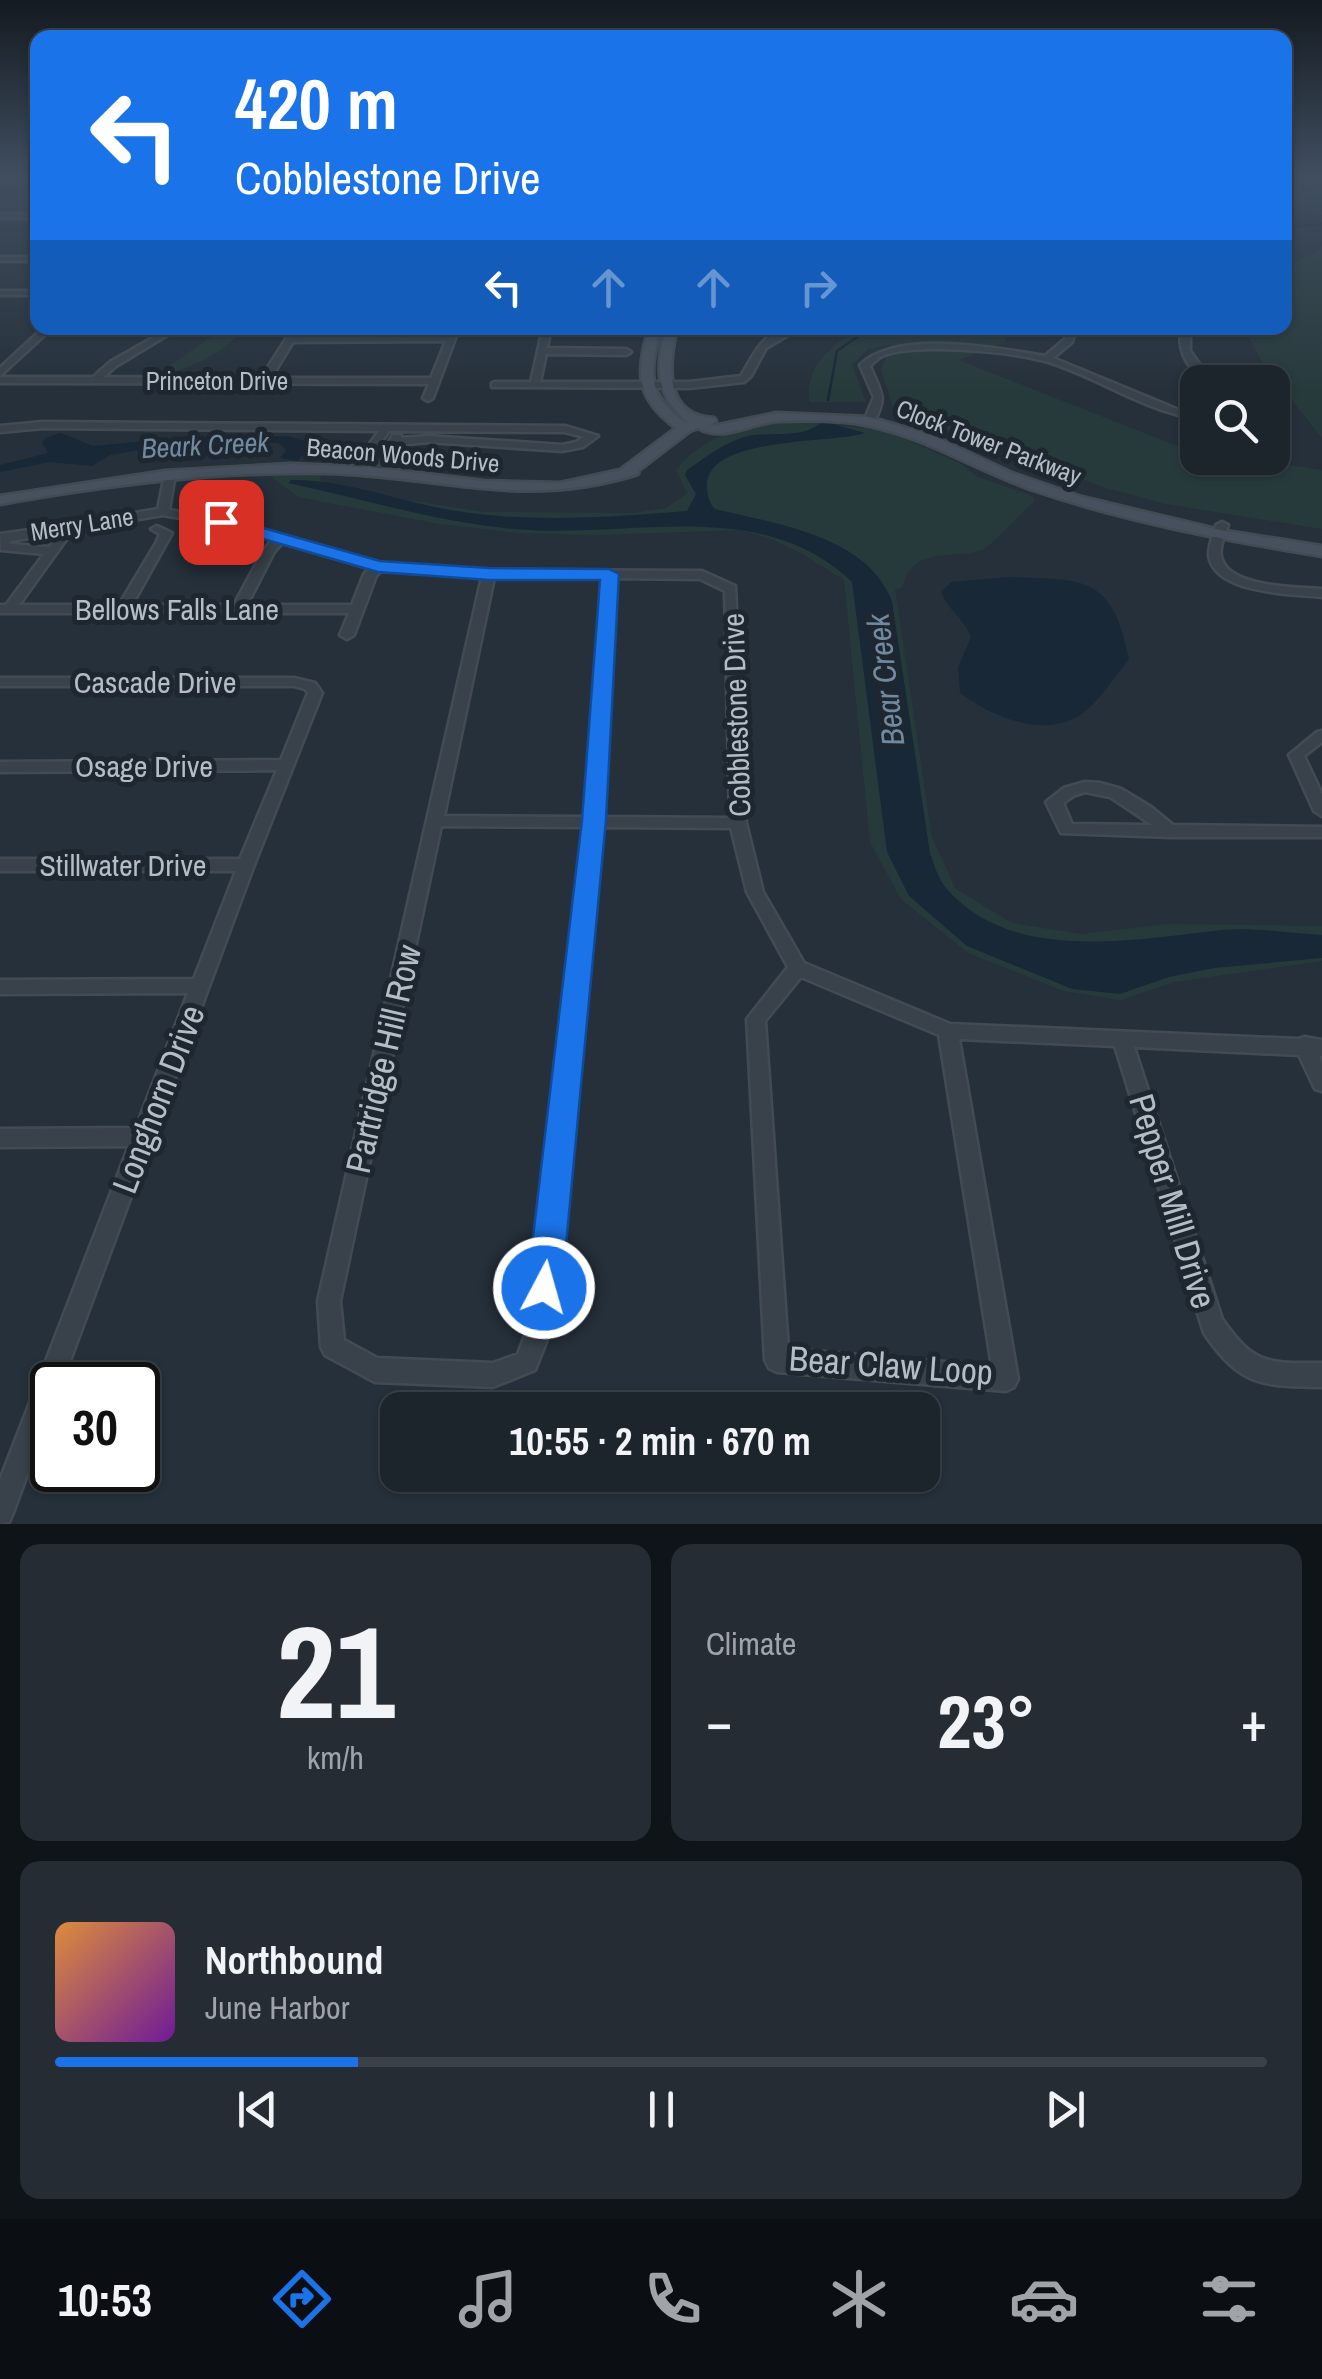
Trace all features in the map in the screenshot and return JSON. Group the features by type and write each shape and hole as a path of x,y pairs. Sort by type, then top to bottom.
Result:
{"street":[{"path":"0,259 30,259"},
{"path":"0,294 30,293"},
{"path":"0,376 40,335"},
{"path":"93,382 112,364 163,335"},
{"path":"264,381 293,335"},
{"path":"290,340 406,335"},
{"path":"428,398 451,335"},
{"path":"535,385 546,335"},
{"path":"653,335 646,360 647,385 662,413 699,430"},
{"path":"671,335 664,385 670,400 699,430"},
{"path":"495,384 664,385 744,379 752,370 757,352 784,335"},
{"path":"1047,359 1070,335"},
{"path":"1183,335 1181,340 1193,365"},
{"path":"871,417 879,390 865,365 877,353 916,348 1047,359 1180,413"},
{"path":"543,351 626,352"},
{"name":"Princeton Drive","path":"0,376 93,382 434,381"},
{"name":"Clock Tower Parkway","path":"699,430 776,417 871,417 1007,476 1322,551"},
{"path":"0,429 42,425 566,429 593,436 579,445 562,448 428,440 394,442"},
{"path":"356,470 386,429"},
{"path":"375,471 402,429"},
{"name":"Beacon Woods Drive","path":"0,500 170,474 271,468 375,471 513,487 558,487 623,475 699,430"},
{"path":"164,512 170,474"},
{"name":"Merry Lane","path":"2,538 164,512"},
{"name":"Cobblestone Drive","path":"164,512 221,522 378,567 489,574 702,575 732,589 738,823 755,892 798,968"},
{"path":"5,609 72,524"},
{"path":"123,609 162,543 166,532 157,529"},
{"path":"1221,530 1214,554 1218,565 1242,584 1322,593"},
{"name":"Clock Tower Parkway","path":"1221,530 1322,540"},
{"path":"2,538 5,547 17,551 51,551"},
{"path":"239,608 269,550 279,540"},
{"path":"346,635 370,574 378,567"},
{"name":"Partridge Hill Row","path":"489,574 329,1301 333,1347 375,1370 493,1375 527,1362 540,1327 594,820"},
{"path":"594,820 609,574"},
{"name":"Bellows Falls Lane","path":"5,609 354,609"},
{"name":"Cascade Drive","path":"0,682 294,682 310,686"},
{"name":"Longhorn Drive","path":"0,1513 246,865 316,693 310,686"},
{"path":"1322,735 1296,756 1322,811"},
{"name":"Osage Drive","path":"0,767 288,765"},
{"path":"1171,832 1134,802 1106,788 1072,792 1054,802 1067,830 1171,832 1322,832"},
{"path":"437,821 738,823"},
{"name":"Stillwater Drive","path":"0,865 246,865"},
{"path":"798,968 948,1032 1313,1047 1322,1083"},
{"name":"Bear Claw Loop","path":"798,968 756,1019 777,1360 1006,1379 948,1032"},
{"path":"0,987 200,986"},
{"name":"Pepper Mill Drive","path":"1124,1042 1212,1324 1232,1356 1263,1374 1322,1375"},
{"path":"0,1138 142,1137"}],"shaded area":[{"path":"1322,249 1322,438 1290,398 1290,365 1264,365 1249,338 1292,335 1292,262"},
{"path":"214,335 238,335 204,360 155,376"},
{"path":"848,335 1006,335 1005,342 959,360 1180,447 1180,475 1290,475 1290,465 1322,470 1322,529 1166,504 1106,488 894,410 881,370 891,344 868,349 852,365 866,402 809,402 811,377 822,358"},
{"path":"793,421 886,430 961,464 978,477 1032,496 1034,502 988,546 917,563 908,572 903,587 895,589 932,838 956,889 1012,923 1082,934 1168,924 1322,926 1322,961 1174,982 1121,1000 1064,991 968,953 901,899 870,842 844,580 801,553 739,530 598,535 518,533 439,524 298,497 268,474 321,474 320,481 485,512 634,513 666,508 687,493 676,470 700,447 729,433"}],"water":[{"name":"Bear Creek","path":"822,421 865,433 747,450 711,471 708,497 715,509 791,527 841,547 879,579 892,601 930,853 946,888 973,912 1005,928 1039,938 1114,941 1247,929 1322,935 1322,958 1214,968 1169,977 1120,994 1072,989 967,946 909,896 887,852 852,582 815,555 776,538 735,529 558,531 485,526 288,483 333,483 485,515 601,517 687,511 696,494 685,475 707,456 744,437 806,431"},
{"path":"61,433 93,446 168,439 288,436 305,441 306,452 297,461 280,458 286,450 278,443 164,446 110,455 92,466 50,462 0,472 0,465 48,453 42,443 45,438"},
{"path":"1010,577 1076,582 1104,597 1114,611 1129,659 1094,703 1074,718 1058,724 1023,723 989,711 960,693 958,668 971,637 941,592 951,582"}],"waterway":[{"path":"828,400 837,351 860,335"}],"route":[{"path":"221,522 378,567 489,574 609,574 594,820 544,1288"}],"water label":[{"name":"Beark Creek","path":"205,445"}]}
